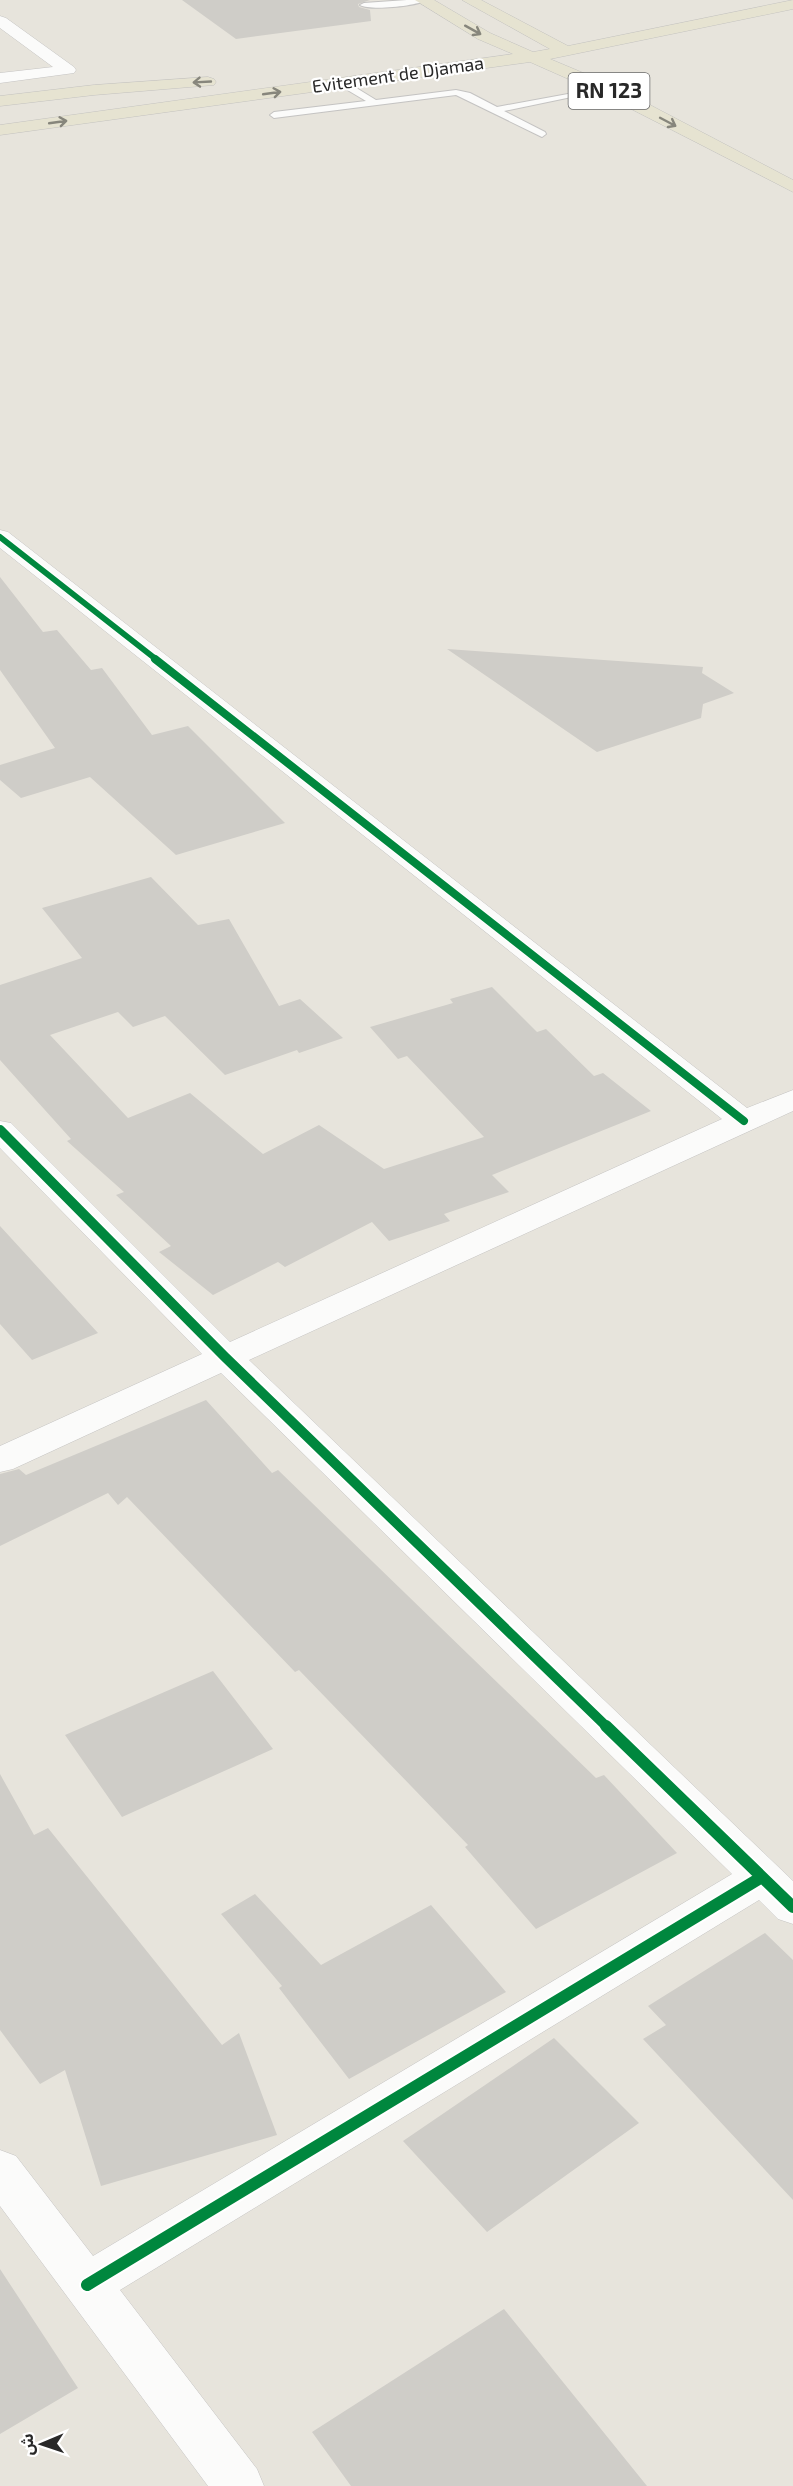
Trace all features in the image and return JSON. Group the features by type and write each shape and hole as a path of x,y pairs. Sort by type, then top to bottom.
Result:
{"main road":[{"name":"RN 123","path":"423,0 473,31 606,89 793,187"},
{"name":"RN 123","path":"470,0 718,133 793,170"},
{"name":"Evitement de Djamaa","path":"244,80 390,71 512,48 609,35 778,0"},
{"name":"Evitement de Djamaa","path":"0,130 566,52 793,4"},
{"path":"0,101 94,90 222,81"}],"street":[{"path":"0,21 68,70 0,78"},
{"path":"0,537 11,557 744,1121"},
{"path":"0,1460 793,1099"},
{"path":"0,1130 225,1358 793,1907"},
{"path":"87,2285 762,1877"},
{"path":"0,2170 238,2486"}],"lane":[{"path":"364,5 388,5 423,0"},
{"path":"342,83 374,102"},
{"path":"495,110 606,89"},
{"path":"274,115 456,92 542,134"}],"building":[{"path":"182,0 370,0 358,4 359,7 370,10 371,21 236,39"},
{"path":"0,577 43,632 57,630 91,670 102,668 152,735 188,726 285,823 176,855 90,777 21,798 0,780 0,765 55,748 0,670"},
{"path":"447,649 703,667 702,673 734,693 703,704 701,718 597,752"},
{"path":"151,877 198,925 229,919 279,1006 300,999 343,1038 299,1053 297,1050 225,1075 165,1016 133,1027 118,1012 50,1035 128,1118 190,1093 263,1154 319,1125 384,1169 484,1137 407,1056 398,1059 370,1027 453,1003 450,999 492,987 537,1032 546,1029 594,1076 603,1073 651,1111 492,1175 509,1192 444,1214 450,1221 389,1241 372,1222 285,1267 278,1262 213,1295 159,1252 171,1246 116,1195 124,1192 67,1141 71,1139 0,1060 0,985 82,958 42,908"},
{"path":"0,1226 98,1333 32,1360 0,1324"},
{"path":"206,1400 272,1473 278,1470 596,1778 604,1775 677,1853 536,1929 465,1847 468,1845 299,1670 295,1672 127,1497 118,1505 108,1493 0,1546 0,1474 19,1469 26,1475"},
{"path":"213,1671 273,1749 122,1817 65,1735"},
{"path":"0,1774 34,1835 48,1828 222,2045 239,2033 277,2135 101,2186 65,2070 40,2084 0,2030"},
{"path":"255,1894 321,1965 431,1905 506,1992 349,2079 279,1988 282,1986 221,1914"},
{"path":"765,1933 793,1960 793,2200 643,2039 666,2025 648,2006"},
{"path":"554,2038 639,2123 487,2232 403,2141"},
{"path":"0,2269 78,2388 0,2434"},
{"path":"504,2309 647,2486 351,2486 312,2432"}],"cycle path":[{"path":"0,537 744,1121"},
{"path":"0,1130 225,1357 793,1907"},
{"path":"87,2285 762,1877"}]}
